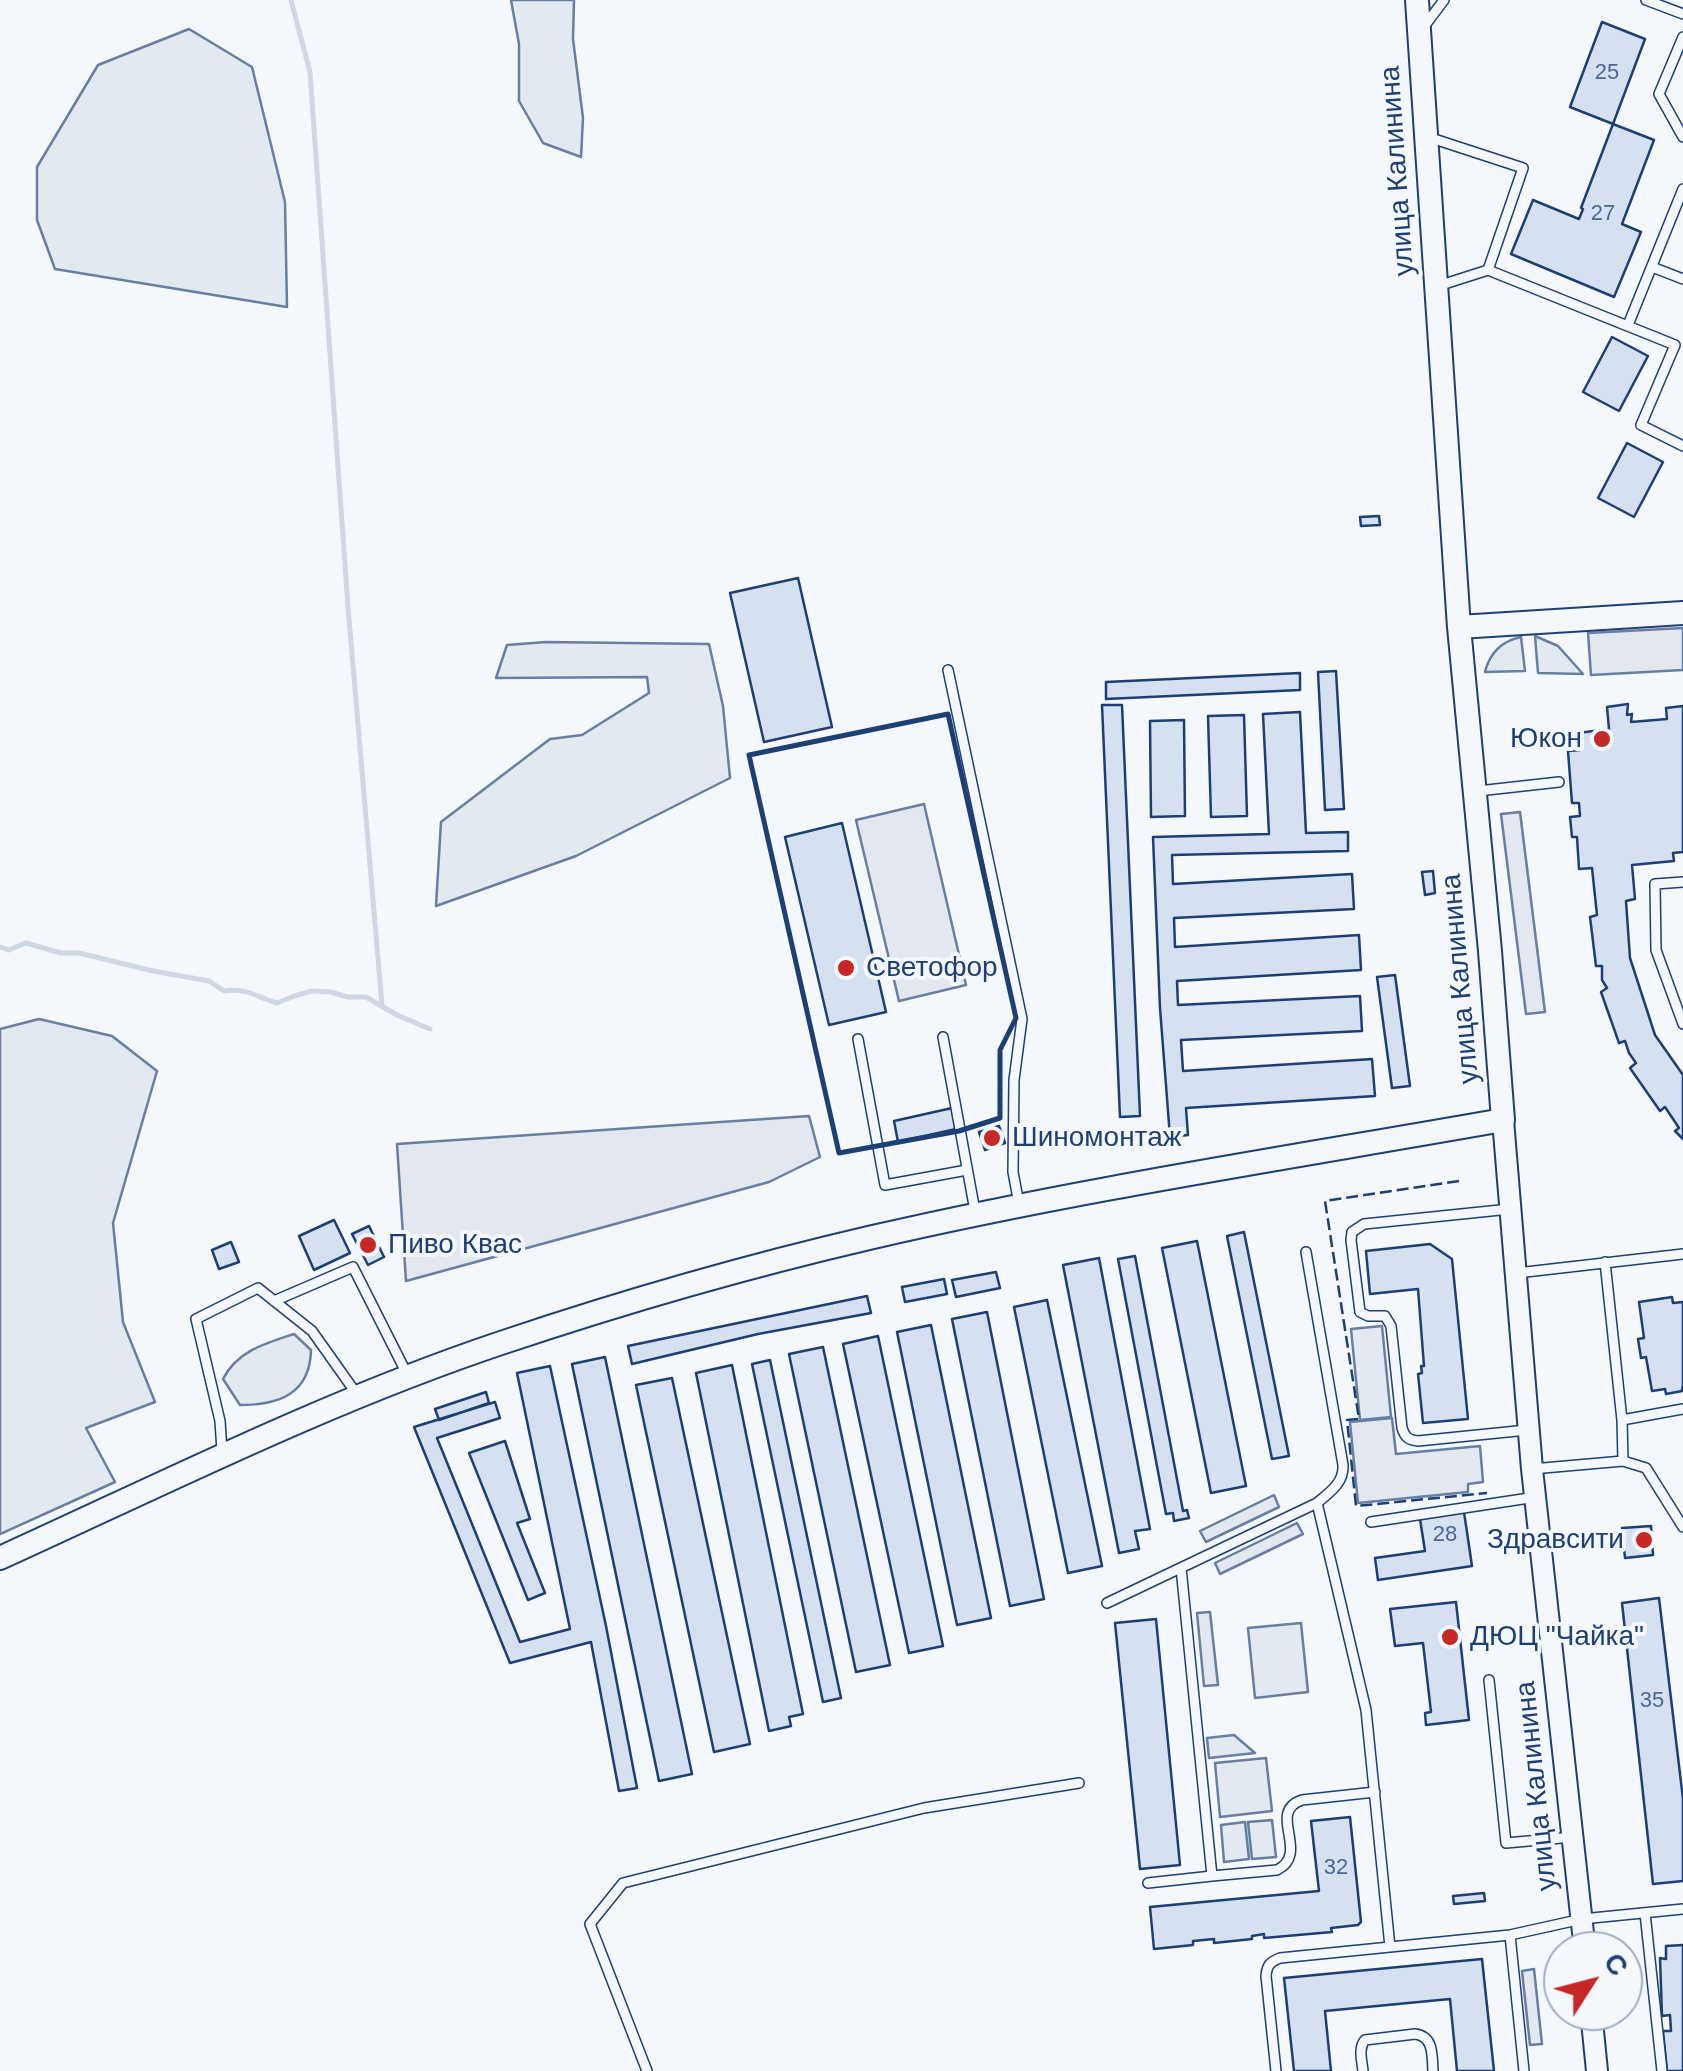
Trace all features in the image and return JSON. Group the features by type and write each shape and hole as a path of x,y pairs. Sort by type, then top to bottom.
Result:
{"main road":[{"name":"улица Калинина","path":"1416,0 1459,627 1503,1120"},
{"path":"1459,627 1683,612"},
{"path":"0,1558 357,1396 501,1343 681,1287 976,1214 1503,1120"}],"street":[{"name":"улица Калинина","path":"1503,1120 1532,1468 1584,1931"},
{"path":"1593,2031 1596,2071"}],"lane":[{"path":"1419,34 1444,0"},
{"path":"1646,0 1683,14"},
{"path":"1683,37 1658,94 1683,137"},
{"path":"1426,136 1523,168 1488,270"},
{"path":"1628,325 1683,188"},
{"path":"1652,267 1683,280"},
{"path":"1436,287 1488,270 1674,344 1641,426 1683,446"},
{"path":"948,670 1022,1018 1014,1080 1014,1172 1019,1206"},
{"path":"1475,791 1560,782"},
{"path":"1683,882 1655,884 1656,950 1683,1024"},
{"path":"943,1037 976,1214"},
{"path":"858,1039 885,1185 967,1170"},
{"path":"1510,1210 1364,1224 1352,1232 1351,1240 1360,1312 1385,1316 1392,1326 1405,1436 1418,1441 1529,1430"},
{"path":"1108,1603 1317,1503 1340,1481 1344,1465 1306,1252"},
{"path":"1516,1273 1683,1254"},
{"path":"1605,1262 1623,1461"},
{"path":"274,1301 352,1267 408,1377"},
{"path":"222,1456 220,1421 196,1319 258,1288 312,1331 357,1396"},
{"path":"1622,1420 1683,1409"},
{"path":"1532,1468 1623,1461 1646,1468 1683,1527"},
{"path":"1371,1522 1536,1498"},
{"path":"1317,1503 1366,1710 1390,1947"},
{"path":"1181,1568 1212,1876"},
{"path":"1488,1680 1506,1843 1573,1836"},
{"path":"647,2071 590,1924 623,1883 924,1808 1078,1783"},
{"path":"1148,1882 1277,1870 1290,1861 1288,1808 1293,1803 1375,1792"},
{"path":"1276,2071 1266,1976 1267,1967 1280,1958 1510,1935 1582,1919 1683,1908"},
{"path":"1645,1912 1662,2071"},
{"path":"1510,1935 1524,2071"},
{"path":"1363,2071 1361,2052 1365,2040 1415,2034 1428,2038 1433,2071"}],"shaded area":[{"path":"511,0 574,0 573,39 583,118 581,157 543,143 519,101 519,44"},
{"path":"189,29 252,67 285,202 287,307 55,269 37,220 37,167 98,65"},
{"path":"1683,628 1683,670 1591,675 1588,633"},
{"path":"1535,636 1558,646 1583,674 1538,673"},
{"path":"1521,637 1525,671 1485,672 1498,649"},
{"path":"709,644 723,706 730,778 576,856 436,906 441,822 550,739 582,735 649,693 647,677 496,678 507,645"},
{"path":"924,804 966,985 899,1001 856,820"},
{"path":"1520,812 1545,1012 1526,1014 1501,814"},
{"path":"39,1019 112,1036 157,1071 113,1223 123,1322 155,1402 86,1428 115,1482 0,1534 0,1029"},
{"path":"809,1116 820,1157 769,1182 406,1281 397,1144"},
{"path":"1382,1326 1391,1417 1360,1420 1351,1329"},
{"path":"294,1334 311,1350 305,1377 298,1387 267,1403 240,1405 223,1379 229,1369 253,1349"},
{"path":"1392,1418 1396,1454 1480,1446 1483,1482 1468,1484 1468,1492 1358,1503 1350,1422"},
{"path":"1274,1495 1279,1507 1206,1542 1200,1531"},
{"path":"1297,1523 1303,1534 1220,1574 1215,1563"},
{"path":"1210,1612 1218,1685 1204,1686 1197,1613"},
{"path":"1301,1623 1308,1692 1255,1698 1248,1628"},
{"path":"1234,1735 1255,1753 1209,1758 1207,1738"},
{"path":"1266,1758 1272,1811 1220,1817 1215,1763"},
{"path":"1272,1820 1276,1857 1252,1859 1248,1822"},
{"path":"1245,1822 1249,1859 1224,1862 1221,1825"},
{"path":"1534,1969 1542,2044 1530,2045 1522,1971"}],"building":[{"path":"1602,22 1645,39 1613,124 1570,107"},
{"path":"1613,124 1654,140 1622,224 1641,232 1614,297 1511,254 1533,200 1579,219"},
{"path":"1612,337 1648,356 1619,411 1583,392"},
{"path":"1627,443 1663,462 1634,517 1598,498"},
{"path":"1379,516 1380,525 1361,526 1360,517"},
{"path":"798,578 832,727 764,742 730,593"},
{"path":"1336,671 1344,809 1325,810 1318,672"},
{"path":"1300,673 1300,690 1106,699 1106,682"},
{"path":"1628,704 1631,722 1667,719 1666,708 1683,706 1683,852 1673,853 1674,861 1632,865 1635,899 1626,901 1630,958 1655,1035 1683,1075 1683,1139 1675,1131 1679,1128 1665,1107 1660,1111 1630,1068 1636,1063 1625,1041 1619,1043 1601,992 1607,988 1602,980 1602,966 1596,966 1590,917 1597,915 1592,868 1579,869 1577,837 1572,837 1570,817 1580,816 1579,803 1572,803 1568,751 1580,750 1578,733 1609,729 1607,707"},
{"path":"1102,705 1122,705 1140,1116 1120,1117"},
{"path":"1300,712 1306,833 1348,832 1348,851 1172,855 1173,884 1352,874 1354,909 1174,918 1175,947 1359,935 1361,970 1177,981 1178,1005 1360,996 1362,1031 1181,1040 1183,1071 1372,1059 1375,1096 1186,1108 1188,1135 1170,1137 1153,837 1269,834 1263,714"},
{"path":"1244,715 1247,816 1211,817 1208,716"},
{"path":"1184,720 1185,816 1151,817 1150,721"},
{"name":"Светофор","path":"842,823 886,1012 829,1025 785,837"},
{"path":"1433,871 1435,893 1425,895 1422,872"},
{"path":"1395,975 1410,1086 1392,1088 1377,977"},
{"path":"952,1108 956,1129 898,1142 894,1121"},
{"name":"Шиномонтаж","path":"999,1126 1005,1143 985,1150 979,1132"},
{"path":"334,1220 350,1253 314,1270 299,1236"},
{"name":"Пиво Квас","path":"369,1226 384,1257 368,1265 352,1234"},
{"path":"1244,1232 1289,1456 1272,1459 1227,1236"},
{"path":"1197,1241 1246,1486 1211,1493 1162,1248"},
{"path":"231,1242 239,1262 219,1269 212,1250"},
{"path":"1430,1244 1452,1259 1468,1419 1423,1423 1418,1374 1424,1366 1418,1289 1370,1294 1366,1251"},
{"path":"1135,1256 1183,1511 1187,1510 1189,1518 1174,1521 1173,1513 1166,1514 1118,1259"},
{"path":"1099,1258 1150,1529 1135,1531 1139,1549 1119,1553 1063,1265"},
{"path":"996,1272 1000,1288 956,1297 952,1280"},
{"path":"944,1279 947,1294 905,1302 902,1287"},
{"path":"867,1296 871,1313 758,1334 632,1364 628,1346"},
{"path":"1672,1297 1673,1303 1683,1302 1683,1385 1682,1391 1666,1394 1665,1389 1652,1391 1646,1357 1641,1358 1638,1339 1644,1338 1639,1302"},
{"path":"1047,1300 1102,1566 1068,1573 1014,1307"},
{"path":"987,1312 1044,1599 1010,1606 952,1319"},
{"path":"931,1325 991,1618 957,1625 897,1332"},
{"path":"878,1336 943,1646 909,1653 843,1344"},
{"path":"823,1347 890,1665 856,1672 789,1354"},
{"path":"605,1357 692,1774 659,1781 572,1364"},
{"path":"770,1360 841,1698 823,1702 752,1364"},
{"path":"732,1365 803,1714 789,1717 791,1726 769,1731 696,1373"},
{"path":"550,1366 637,1788 619,1791 591,1642 510,1663 414,1427 495,1402 500,1418 437,1438 520,1642 570,1629 517,1373"},
{"path":"672,1378 750,1744 714,1752 636,1385"},
{"path":"486,1392 489,1403 439,1420 435,1409"},
{"path":"505,1441 530,1519 517,1523 545,1593 528,1600 469,1453"},
{"path":"1464,1512 1472,1566 1378,1580 1375,1558 1425,1551 1420,1519"},
{"path":"1651,1526 1653,1555 1625,1558 1622,1528"},
{"path":"1659,1598 1683,1799 1683,1881 1653,1884 1622,1603"},
{"path":"1456,1602 1469,1720 1426,1725 1425,1713 1431,1712 1423,1643 1395,1646 1390,1609"},
{"path":"1156,1619 1180,1865 1140,1869 1115,1623"},
{"path":"1350,1817 1361,1922 1358,1925 1331,1928 1332,1932 1264,1938 1264,1934 1252,1939 1193,1941 1193,1945 1154,1949 1150,1907 1319,1891 1311,1821"},
{"path":"1484,1893 1485,1901 1454,1904 1453,1896"},
{"path":"1683,1945 1683,2071 1667,2071 1663,2031 1671,2031 1670,2015 1662,2016 1660,1958 1666,1959 1666,1946"},
{"path":"1482,1959 1494,2071 1457,2071 1450,1999 1325,2011 1331,2071 1294,2071 1284,1978"}],"waterway":[{"path":"291,0 310,72 348,607 382,1005"},
{"path":"0,947 9,950 26,943 61,953 79,953 209,981 224,991 246,992 277,1003 312,991 366,997 430,1029"}],"fence":[{"path":"1459,1181 1325,1201 1359,1419 1347,1420 1356,1506 1487,1493"}],"wall":[{"path":"948,714 1016,1018 1000,1050 1000,1118 959,1131 839,1153 749,755 948,714"}],"place":[{"name":"Юкон","path":"1602,739"},
{"name":"Светофор","path":"846,968"},
{"name":"Шиномонтаж","path":"992,1138"},
{"name":"Пиво Квас","path":"368,1245"},
{"name":"Здравсити","path":"1644,1540"},
{"name":"ДЮЦ \"Чайка\"","path":"1450,1637"}]}
